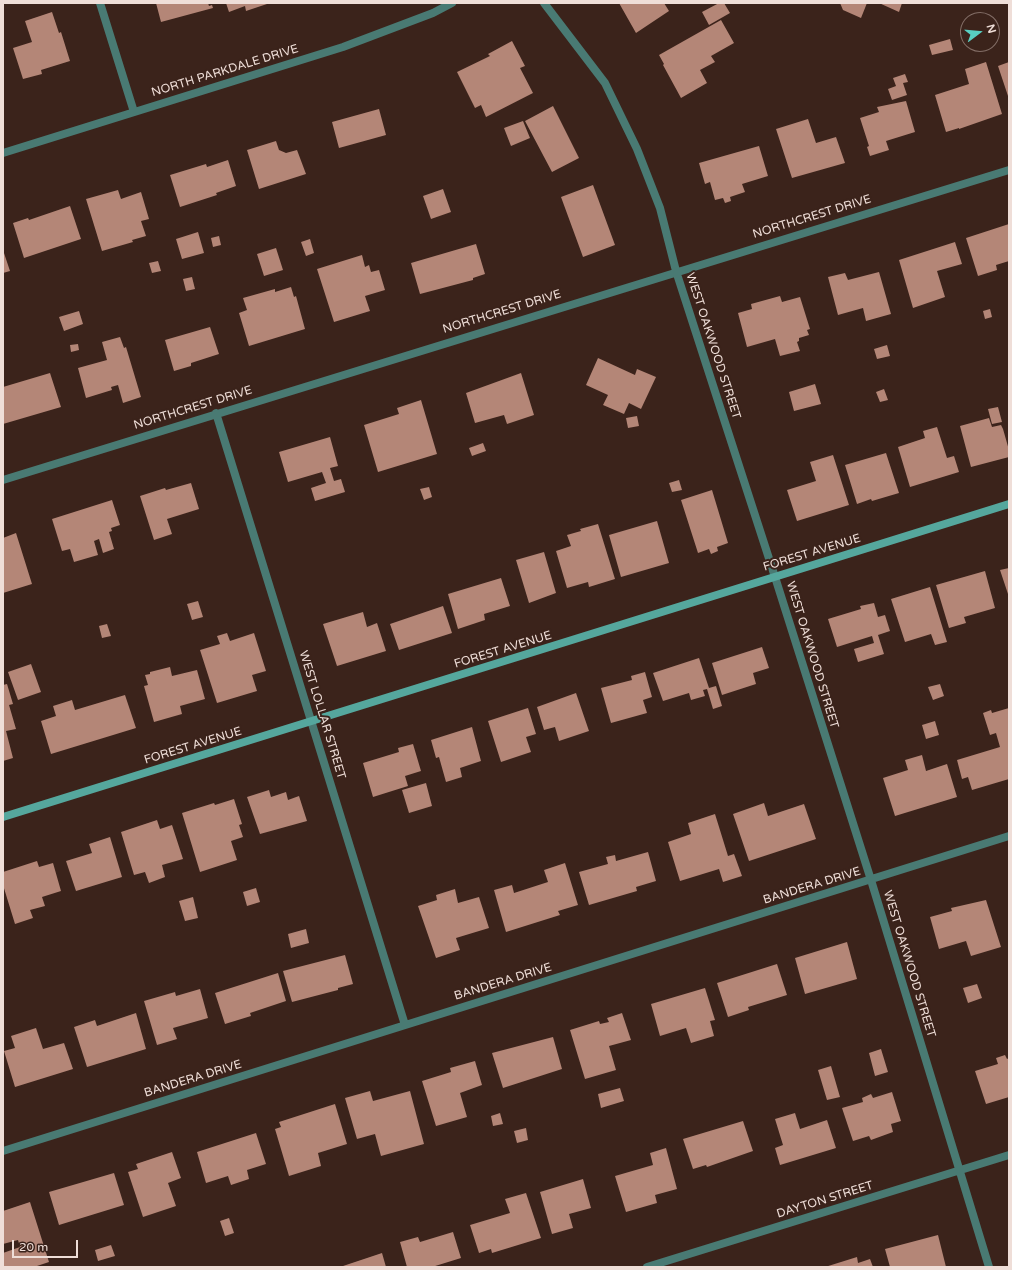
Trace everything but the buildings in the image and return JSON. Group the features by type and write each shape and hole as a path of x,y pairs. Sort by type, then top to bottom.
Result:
{"street":[{"path":"100,3 134,112"},
{"name":"NORTH PARKDALE DRIVE","path":"3,153 343,47 433,13 452,3"},
{"name":"WEST OAKWOOD STREET","path":"544,3 605,83 637,149 660,208 676,271 871,880 989,1267"},
{"name":"NORTHCREST DRIVE","path":"3,480 676,271 1009,170"},
{"name":"WEST LOLLAR STREET","path":"216,413 405,1025"},
{"name":"FOREST AVENUE","path":"3,817 1009,504"},
{"name":"BANDERA DRIVE","path":"3,1151 1009,836"},
{"name":"DAYTON STREET","path":"647,1267 1009,1155"}]}
